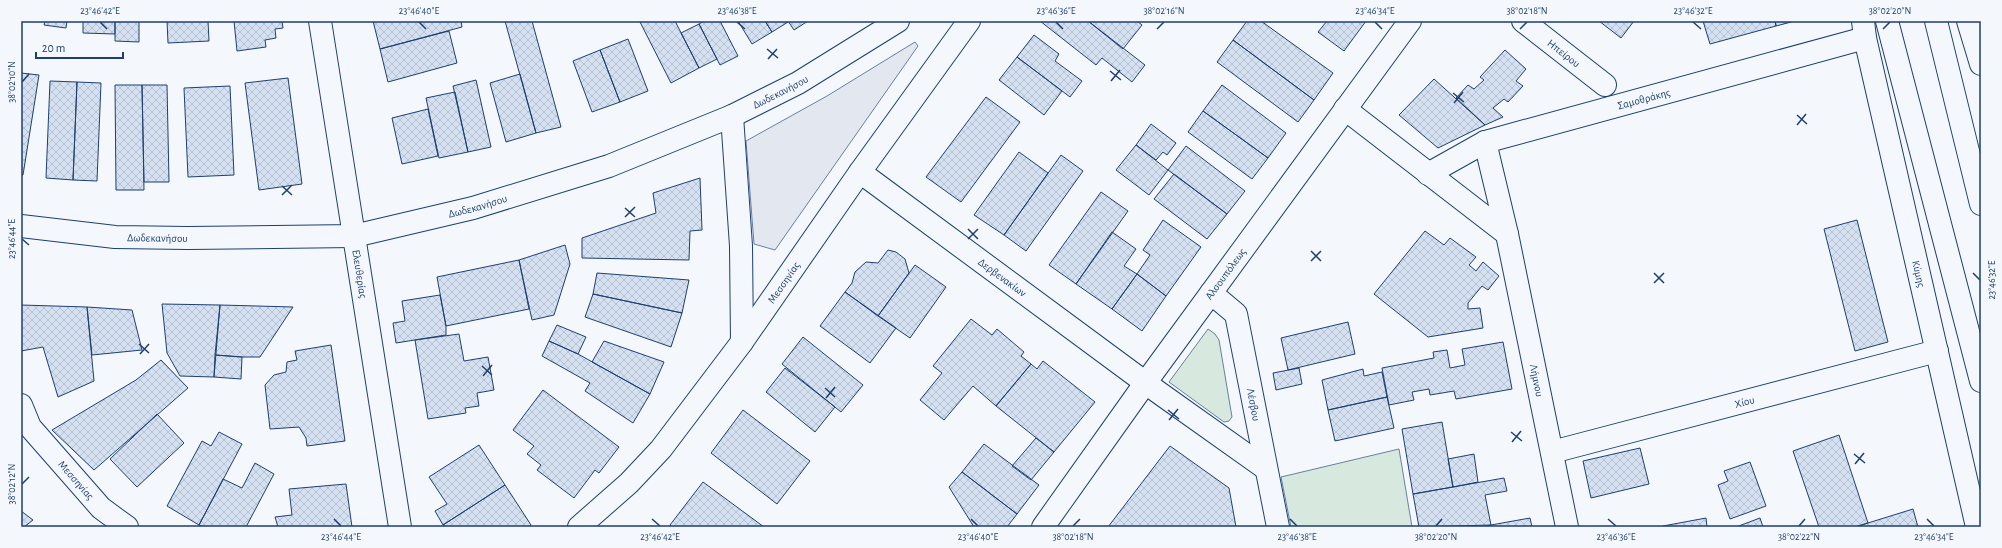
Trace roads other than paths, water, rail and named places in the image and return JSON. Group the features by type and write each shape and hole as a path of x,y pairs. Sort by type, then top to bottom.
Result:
{"street":[{"name":"Ελευθερίας","path":"320,21 400,527"},
{"name":"Δωδεκανήσου","path":"21,226 116,237 188,238 354,236 472,208 609,166 732,116 798,83 898,21"},
{"name":"Μεσσηνίας","path":"579,527 629,483 661,449 742,342 860,172 969,21"},
{"name":"Αλσουπόλεως","path":"1043,527 1146,382 1410,21"},
{"name":"Ηπείρου","path":"1523,21 1605,84"},
{"path":"1887,21 1981,381"},
{"path":"1936,21 1981,204"},
{"path":"1968,21 1980,55"},
{"name":"Σαμοθράκης","path":"1428,174 1485,142 1864,30"},
{"name":"Κύμης","path":"1864,30 1977,527"},
{"path":"1345,110 1508,234"},
{"path":"732,116 741,246 742,342"},
{"name":"Λήμνου","path":"1485,142 1508,234 1567,527"},
{"name":"Δερβενακίων","path":"860,172 1265,468"},
{"name":"Λέσβου","path":"1211,293 1236,314 1265,468 1278,527"},
{"name":"Χίου","path":"1552,452 1937,351"},
{"name":"Μεσσηνίας","path":"21,405 25,425 101,508 127,527"}]}
